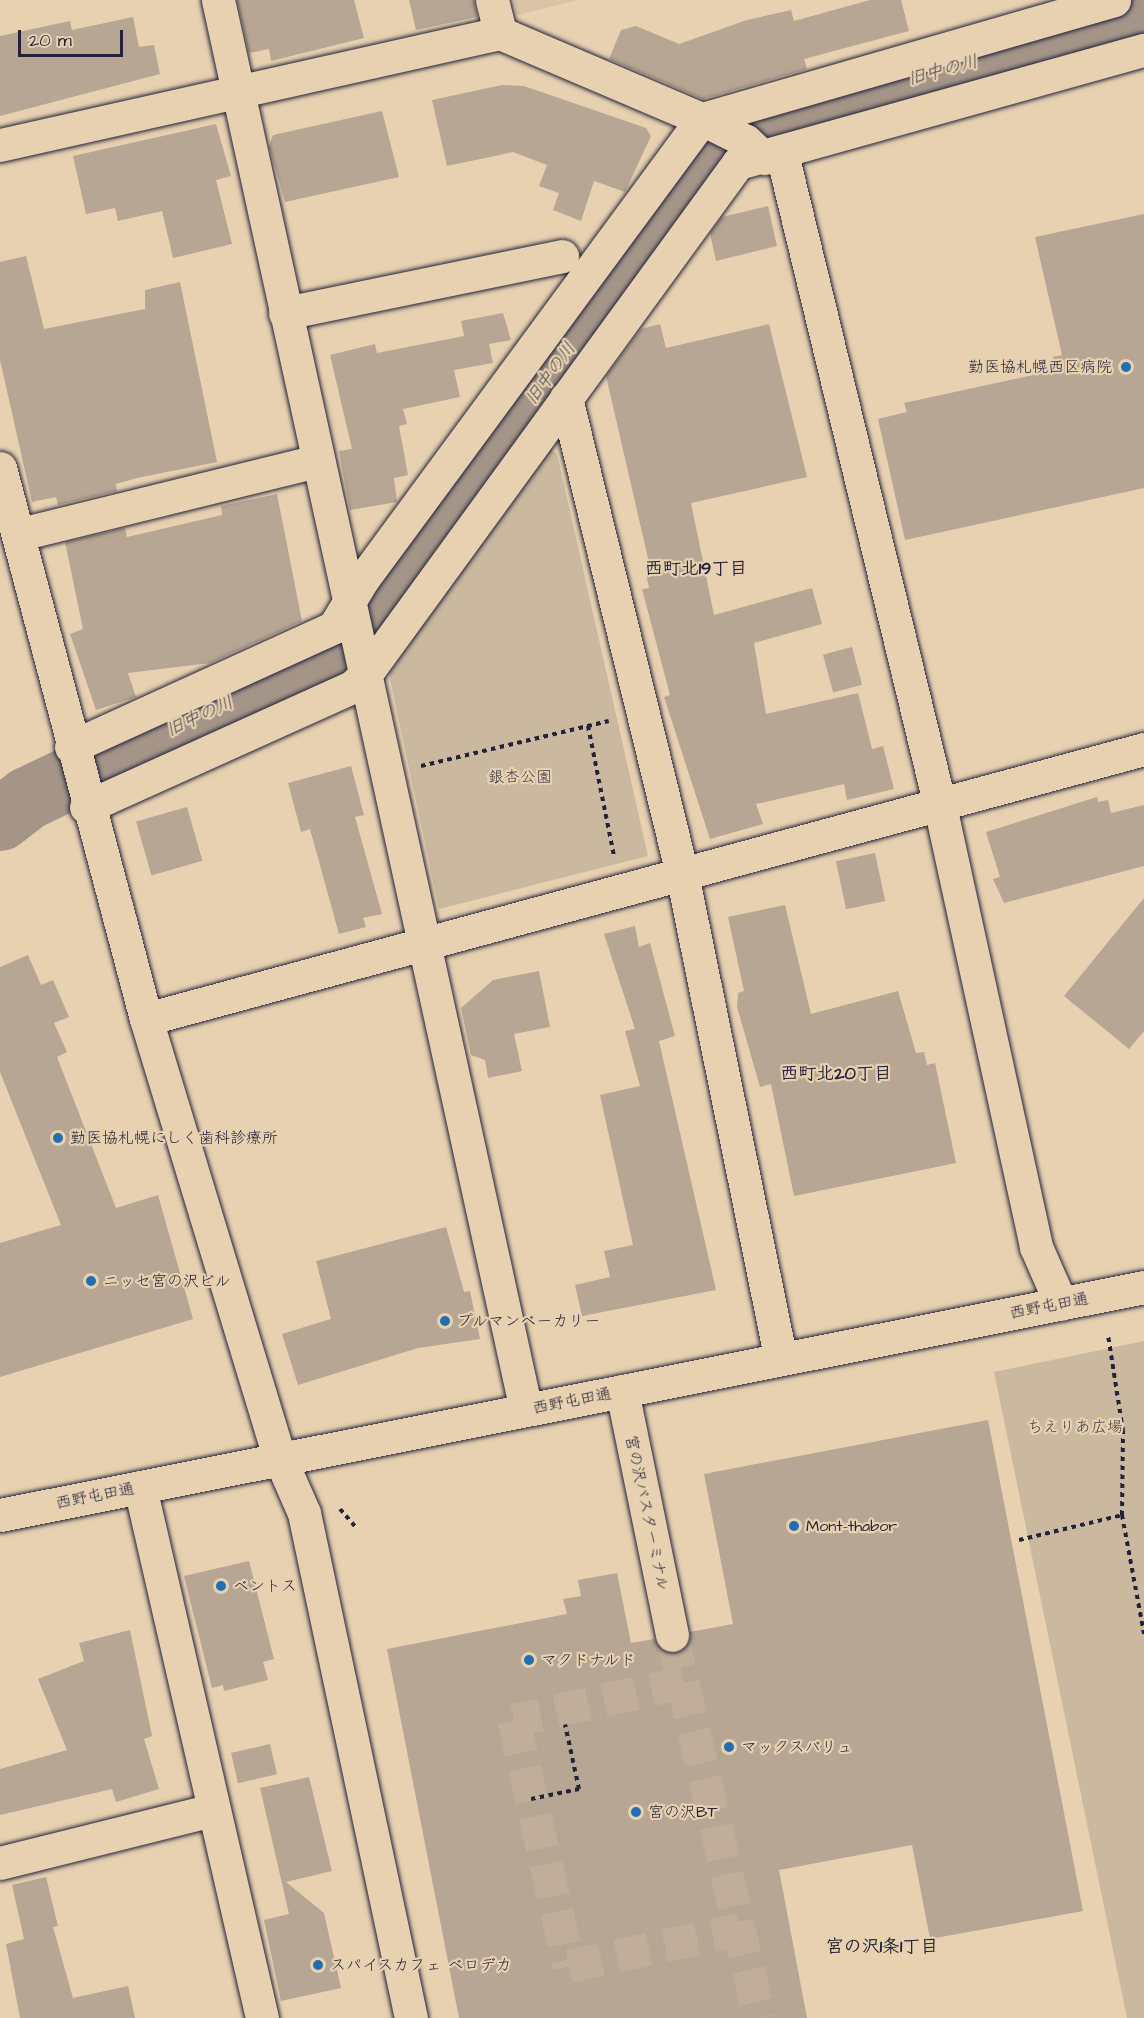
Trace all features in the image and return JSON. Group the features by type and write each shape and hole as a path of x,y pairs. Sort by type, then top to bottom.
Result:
{"street":[{"path":"218,0 526,1410"},
{"path":"492,0 500,33"},
{"path":"73,753 334,627 709,123 1114,0"},
{"path":"0,145 500,33 709,123 764,151 940,806 1036,1247 1061,1304"},
{"path":"84,800 352,687 363,667 566,398 738,163 764,151 1144,50"},
{"path":"285,313 562,256"},
{"path":"566,398 682,874 781,1359"},
{"path":"20,534 318,461"},
{"path":"0,468 20,534 84,800 146,1019 279,1456 304,1513 411,2018"},
{"path":"146,1019 1144,749"},
{"name":"西野屯田通","path":"0,1515 279,1456 526,1410 1144,1287"},
{"name":"宮の沢バスターミナル","path":"622,1391 672,1635"},
{"path":"140,1487 262,2018"},
{"path":"0,1863 213,1810"}],"path":[{"path":"414,767 643,713"},
{"path":"588,726 615,861"},
{"path":"1108,1335 1123,1431 1122,1515 1144,1634"},
{"path":"337,1506 355,1526"},
{"path":"1019,1540 1122,1515"},
{"path":"531,1799 579,1789 565,1724"}],"shaded area":[{"path":"514,0 578,0 517,15"}],"green space":[{"name":"銀杏公園","path":"551,449 557,454 648,856 439,909 388,669"},
{"name":"ちえりあ広場","path":"1144,1341 1144,2018 1127,2018 994,1372"}],"building":[{"path":"237,0 354,0 364,38 271,61 269,49 249,53"},
{"path":"409,0 474,0 477,17 416,30"},
{"path":"870,0 901,0 909,31 804,59 807,69 703,99 609,59 621,30 636,26 679,44 747,20 791,10 794,21"},
{"path":"133,17 139,47 154,45 160,74 0,116 0,36 70,21 72,30"},
{"path":"502,85 524,86 646,128 651,136 625,192 594,181 581,221 553,210 559,193 539,186 547,165 513,152 447,166 432,100"},
{"path":"382,111 399,177 285,202 269,146 273,135"},
{"path":"216,124 231,176 216,180 232,244 173,258 162,211 118,221 115,208 86,214 73,156"},
{"path":"768,206 777,246 716,261 710,233 722,217"},
{"name":"勤医協札幌西区病院","path":"1144,214 1144,488 905,540 878,419 907,412 904,403 1056,370 1053,357 1062,355 1035,237"},
{"path":"26,256 44,329 145,309 145,290 180,282 217,462 137,478 116,484 117,491 58,505 56,497 32,502 0,360 0,262"},
{"path":"503,313 511,340 489,344 493,363 454,370 460,397 403,409 407,424 399,426 408,475 394,478 397,502 350,510 339,451 352,449 330,355 375,344 377,353 464,336 461,321"},
{"path":"660,324 666,348 769,324 807,477 691,503 714,615 812,588 822,624 754,643 766,714 858,693 872,749 883,746 894,789 847,800 844,784 756,804 763,824 710,839 664,697 670,695 642,589 649,588 645,568 650,567 606,376 641,329"},
{"path":"277,494 302,621 210,663 128,673 136,697 96,710 70,634 83,629 65,542 125,528 127,537 222,515 221,506"},
{"path":"852,647 862,685 833,692 823,655"},
{"path":"351,766 364,815 355,817 382,914 363,918 366,927 339,934 310,829 301,832 288,783"},
{"path":"1097,797 1098,802 1108,800 1111,813 1144,805 1144,866 1004,903 993,879 1000,877 986,832"},
{"path":"187,807 202,861 151,875 136,822"},
{"path":"875,853 885,901 846,909 836,861"},
{"path":"1144,898 1144,1031 1129,1049 1064,996"},
{"path":"785,905 811,1014 898,991 916,1053 924,1052 927,1065 935,1063 956,1163 794,1196 771,1084 760,1087 737,1007 738,993 744,991 728,917"},
{"path":"635,926 639,947 650,943 675,1036 659,1041 716,1290 582,1316 575,1285 610,1277 604,1251 633,1245 600,1095 640,1086 625,1031 635,1029 604,934"},
{"name":"ニッセ宮の沢ビル","path":"28,955 41,985 53,980 69,1017 54,1023 67,1052 57,1057 116,1208 158,1195 193,1319 0,1377 0,1243 61,1225 0,1072 0,967"},
{"path":"539,971 550,1027 514,1034 522,1071 488,1078 485,1060 471,1055 461,1008 493,980"},
{"path":"446,1227 464,1292 470,1291 480,1339 418,1348 298,1385 282,1334 331,1319 316,1261"},
{"name":"マックスバリュ","path":"988,1420 1083,1911 930,1939 912,1845 779,1870 807,2018 459,2018 387,1649 567,1614 563,1599 581,1596 578,1580 617,1573 631,1643 654,1639 666,1653 676,1653 690,1641 690,1632 733,1624 704,1474"},
{"path":"249,1561 274,1659 263,1662 268,1680 224,1691 223,1685 212,1688 184,1576"},
{"path":"130,1630 152,1736 144,1739 159,1789 116,1802 112,1789 0,1815 0,1769 67,1750 38,1679 84,1661 79,1643"},
{"path":"270,1744 277,1774 238,1783 231,1753"},
{"path":"309,1777 332,1871 286,1882 324,1913 341,1988 281,2001 264,1920 289,1914 260,1788"},
{"path":"46,1877 58,1926 53,1927 73,1998 128,1986 135,2018 20,2018 6,1944 24,1939 12,1885"}],"waterway":[{"name":"旧中の川","path":"0,819 27,798 218,707 321,666 376,617 704,160 754,121 1144,19"}],"tunnel":[{"path":"672,1635 760,2018"},
{"path":"684,1682 514,1720 569,1966 740,1929"}],"place":[{"name":"勤医協札幌西区病院","path":"1126,367"},
{"name":"勤医協札幌にしく歯科診療所","path":"58,1138"},
{"name":"ニッセ宮の沢ビル","path":"91,1281"},
{"name":"プルマンベーカリー","path":"445,1321"},
{"name":"Mont-thabor","path":"794,1526"},
{"name":"ベントス","path":"221,1586"},
{"name":"マクドナルド","path":"529,1660"},
{"name":"マックスバリュ","path":"729,1747"},
{"name":"宮の沢BT","path":"636,1812"},
{"name":"スパイスカフェ ベロデカ","path":"318,1965"}],"district":[{"name":"西町北19丁目","path":"696,569"},
{"name":"西町北20丁目","path":"836,1074"},
{"name":"宮の沢1条1丁目","path":"882,1947"}]}
